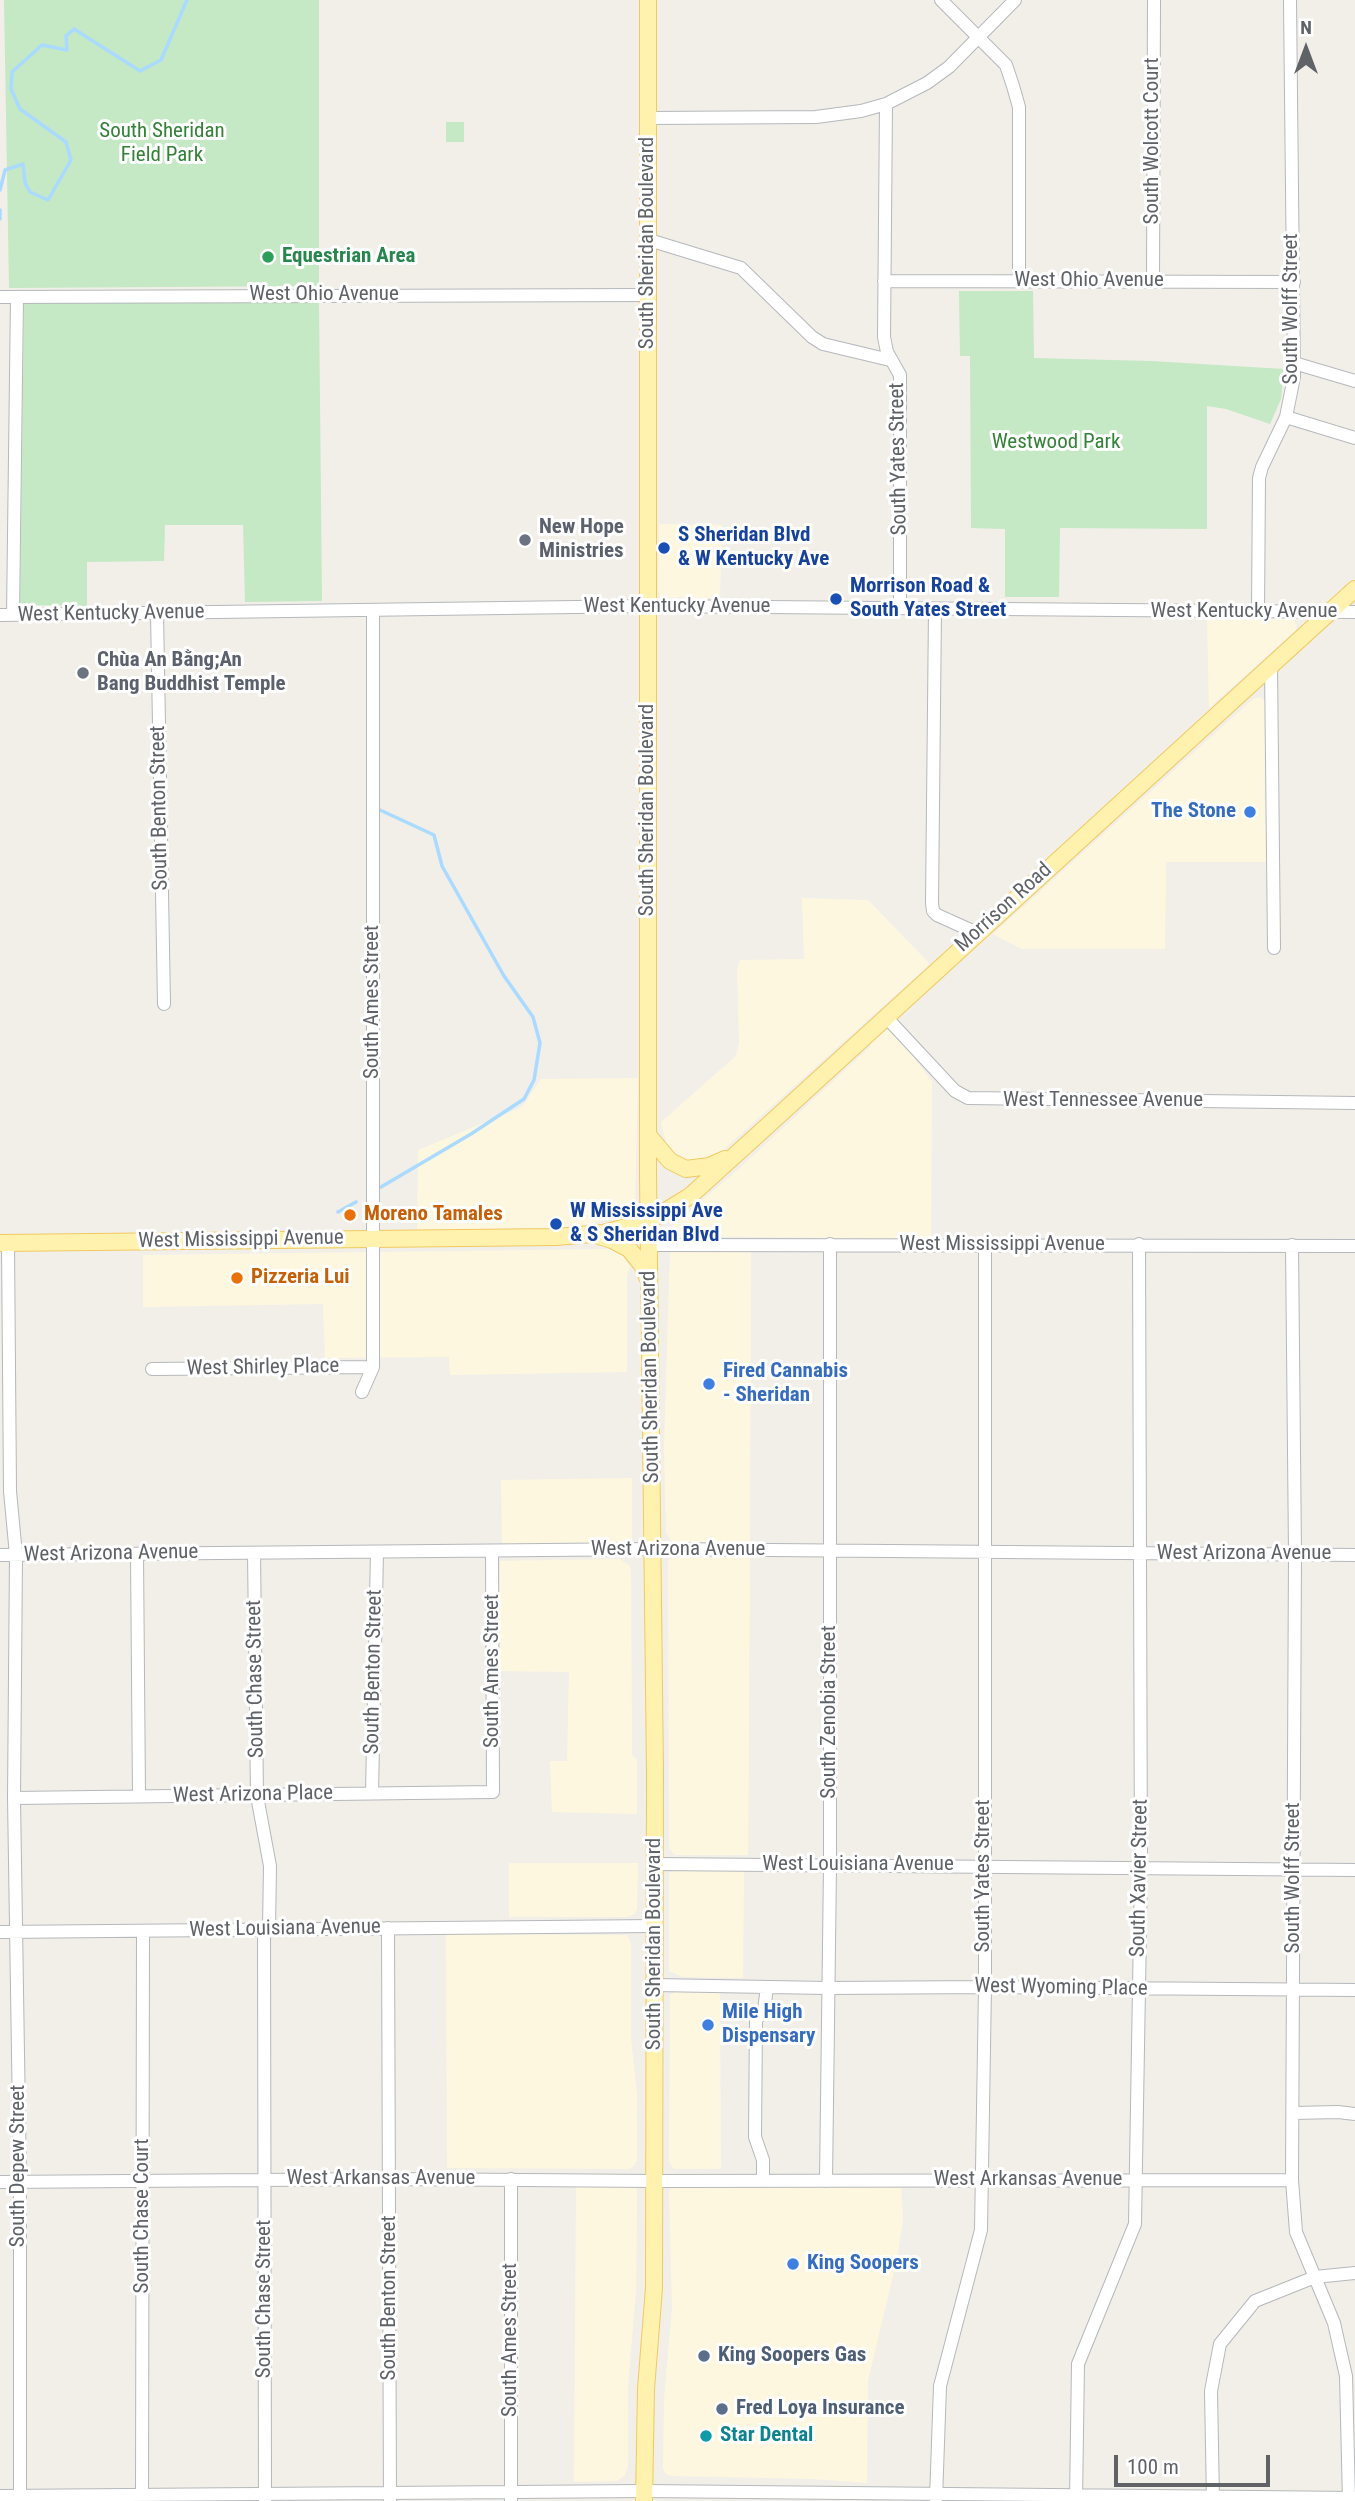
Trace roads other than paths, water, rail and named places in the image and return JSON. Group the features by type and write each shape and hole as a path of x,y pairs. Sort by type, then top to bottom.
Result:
{"main road":[{"name":"South Sheridan Boulevard","path":"644,2496 646,2389 654,2288 655,1985 654,1549 648,1135 648,0"},
{"name":"Morrison Road","path":"649,1221 690,1196 1355,589"},
{"path":"648,1135 670,1161 687,1168 709,1166 740,1151"},
{"name":"West Mississippi Avenue","path":"4,1243 590,1235 618,1231 649,1221"},
{"path":"590,1235 612,1240 629,1249 642,1265 650,1287"}],"street":[{"path":"940,0 1006,65 1019,107 1019,281"},
{"path":"649,118 816,117 861,111 886,103 926,83 949,67 1015,0"},
{"name":"South Wolcott Court","path":"1153,282 1154,0"},
{"name":"South Wolff Street","path":"1258,612 1259,478 1286,417 1293,387 1290,0"},
{"name":"South Yates Street","path":"886,103 885,342 900,381 900,608"},
{"path":"649,240 741,268 812,337 823,344 890,360"},
{"name":"West Ohio Avenue","path":"884,281 1294,282"},
{"name":"West Ohio Avenue","path":"0,297 649,295"},
{"path":"7,615 17,297"},
{"path":"1294,363 1355,381"},
{"path":"1286,417 1355,438"},
{"name":"West Kentucky Avenue","path":"7,615 648,606 1355,612"},
{"path":"935,609 933,911 977,933"},
{"name":"South Ames Street","path":"362,1392 373,1367 373,610"},
{"name":"South Benton Street","path":"157,613 164,1004"},
{"path":"1271,666 1274,948"},
{"name":"West Tennessee Avenue","path":"886,1017 955,1091 968,1098 1355,1103"},
{"name":"South Depew Street","path":"4,1243 10,1491 16,1555 14,1798 20,2181 20,2498"},
{"name":"South Zenobia Street","path":"826,2181 830,1866 830,1244"},
{"name":"South Xavier Street","path":"1076,2498 1078,2364 1135,2224 1141,1870 1139,1244"},
{"name":"West Mississippi Avenue","path":"649,1245 1355,1246"},
{"name":"South Yates Street","path":"936,2497 940,2386 981,2230 985,1987 985,1245"},
{"name":"South Wolff Street","path":"1292,1245 1295,1554 1292,2180 1296,2232 1334,2323 1346,2376 1351,2499"},
{"name":"West Shirley Place","path":"152,1369 373,1367"},
{"name":"West Arizona Avenue","path":"0,1555 654,1549 1355,1555"},
{"name":"South Ames Street","path":"492,1551 493,1792"},
{"name":"South Benton Street","path":"372,1793 377,1552"},
{"name":"South Chase Street","path":"254,1553 257,1796 270,1866 265,2180 265,2498"},
{"path":"137,1554 139,1796"},
{"name":"West Arizona Place","path":"14,1798 493,1792"},
{"name":"West Louisiana Avenue","path":"655,1864 1355,1870"},
{"name":"West Louisiana Avenue","path":"0,1932 655,1926"},
{"name":"South Benton Street","path":"388,1928 390,2497"},
{"name":"South Chase Court","path":"142,2498 143,1932"},
{"name":"West Wyoming Place","path":"655,1985 1355,1990"},
{"path":"763,2181 761,2152 755,2137 756,2020 764,2010 767,1987"},
{"path":"1293,2113 1355,2114"},
{"name":"West Arkansas Avenue","path":"0,2182 389,2179 1292,2180"},
{"name":"South Ames Street","path":"511,2179 511,2496"},
{"path":"1213,2499 1210,2391 1220,2344 1255,2301 1315,2277 1355,2273"},
{"path":"0,2496 1351,2499"}],"waterway":[{"path":"0,190 5,170 23,164 25,183 30,192 48,200 71,160 66,142 20,109 11,89 12,72 42,45 67,50 66,36 74,29 140,71 161,60 187,0"},
{"path":"0,210 0,219"},
{"path":"380,810 434,835 442,866 504,976 533,1017 540,1043 534,1080 524,1099 381,1187"},
{"path":"338,1212 356,1202"}],"place":[{"name":"Equestrian Area","path":"268,257"},
{"name":"New Hope Ministries","path":"525,540"},
{"name":"S Sheridan Blvd & W Kentucky Ave","path":"664,548"},
{"name":"Morrison Road & South Yates Street","path":"836,599"},
{"name":"Chùa An Bằng;An Bang Buddhist Temple","path":"83,673"},
{"name":"The Stone","path":"1250,812"},
{"name":"Moreno Tamales","path":"350,1215"},
{"name":"W Mississippi Ave & S Sheridan Blvd","path":"556,1224"},
{"name":"Pizzeria Lui","path":"237,1278"},
{"name":"Fired Cannabis - Sheridan","path":"709,1384"},
{"name":"Mile High Dispensary","path":"708,2025"},
{"name":"King Soopers","path":"793,2264"},
{"name":"King Soopers Gas","path":"704,2356"},
{"name":"Fred Loya Insurance","path":"722,2409"},
{"name":"Star Dental","path":"706,2436"}],"park label":[{"name":"South Sheridan Field Park","path":"162,144"},
{"name":"Westwood Park","path":"1056,443"}]}
